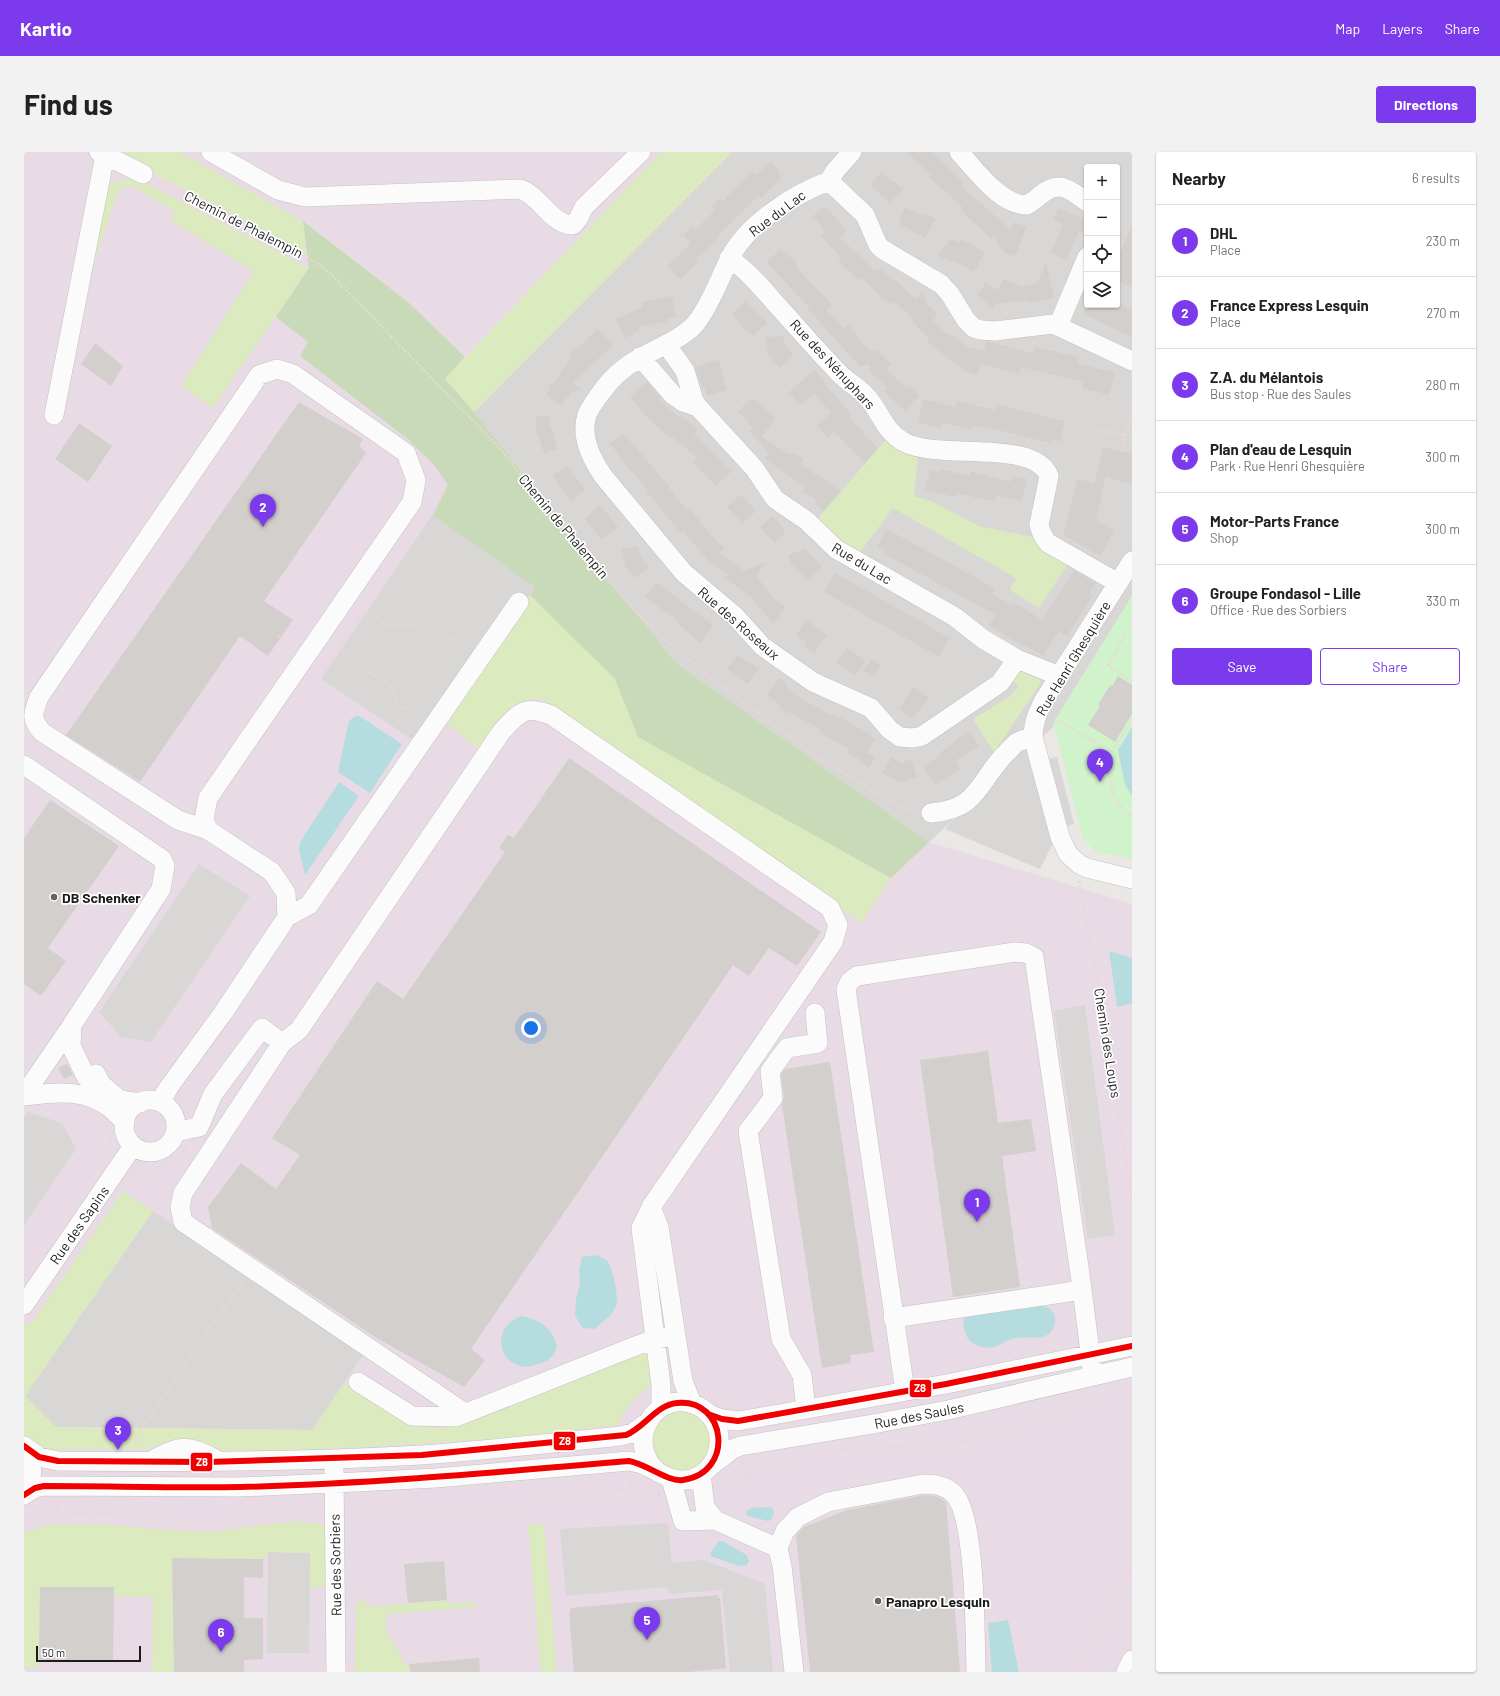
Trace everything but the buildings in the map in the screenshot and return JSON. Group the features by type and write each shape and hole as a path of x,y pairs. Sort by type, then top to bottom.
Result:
{"street":[{"path":"211,152 278,190 305,197 520,189 532,194 562,224 573,225 584,207 641,152"},
{"path":"852,152 835,171 829,181 865,215 871,225 878,245 882,249 941,284 950,294 966,320 974,328 988,331 1047,324 1058,326 1132,361"},
{"path":"959,152 995,190 1013,202 1027,205 1049,189 1058,187 1066,188 1084,200"},
{"path":"54,414 102,154 143,174"},
{"name":"Rue du Lac","path":"698,407 683,402 673,395 640,357 683,334 696,323 715,290 729,258 743,238 772,213 803,192 829,181"},
{"name":"Rue des Nénuphars","path":"729,258 749,274 837,372 867,396 886,427 902,442 927,449 1017,455 1033,460 1042,465 1049,476 1039,525 1040,532 1048,543 1118,582"},
{"path":"1058,326 1084,263"},
{"name":"Rue du Lac","path":"666,344 685,371 694,400 698,407 754,468 774,499 807,522 836,549 955,617 983,639 1017,659 1059,676"},
{"name":"Rue des Roseaux","path":"640,357 612,377 587,415 585,431 597,468 684,574 735,616 762,646 813,682 871,708 895,734 907,739 922,736 1000,683 1017,659"},
{"path":"208,830 204,819 208,798 412,502 416,480 406,452 294,374 277,369 259,375 44,690 33,713 34,723 42,732 178,820 208,830 272,872 286,893 287,917"},
{"name":"Rue Henri Ghesquière","path":"1132,561 1059,676 1039,710 1034,725 1034,737 1060,837 1068,854 1079,864 1087,868 1132,879"},
{"path":"24,1096 48,1093 88,1096 126,1110 162,1098 223,1013 287,917 309,905 519,602"},
{"path":"465,1413 183,1222 180,1207 184,1194 282,1043 300,1030 502,731 520,712 537,710 551,715 830,908 838,925 833,942 651,1207 641,1228 661,1399 673,1403 688,1396 676,1336 659,1227 651,1207"},
{"path":"930,813 946,811 966,803 979,788 995,765 1017,742 1034,737"},
{"path":"24,765 162,859 165,866 161,889 24,1096"},
{"path":"905,1391 893,1318 846,989 850,981 857,976 1015,952 1026,953 1034,957 1082,1286 1093,1376"},
{"path":"84,1007 77,1027 101,1084"},
{"path":"806,1409 802,1375 781,1340 748,1131 773,1098 770,1071 787,1048 818,1043 815,1013"},
{"path":"72,1025 71,1045 86,1077 101,1084 120,1100 126,1110 126,1136 133,1146 145,1151 158,1150 169,1143 182,1130 199,1127 213,1094 262,1028 282,1043"},
{"path":"162,1098 173,1114 176,1123 182,1130"},
{"name":"Rue des Sapins","path":"24,1305 133,1146"},
{"path":"893,1318 1082,1286"},
{"path":"358,1382 412,1416 456,1417 655,1339 676,1336"},
{"name":"Rue des Saules","path":"708,1414 722,1419 738,1420 905,1391 1132,1346"},
{"name":"Rue des Saules","path":"24,1495 35,1488 44,1486 240,1487 334,1483 452,1477 628,1461 647,1466 665,1476 690,1479 706,1470 733,1449 740,1446 948,1410 1132,1367"},
{"name":"Rue des Saules","path":"688,1396 708,1414 716,1424 720,1442 718,1455 706,1470"},
{"name":"Rue des Saules","path":"661,1399 643,1434 644,1453 650,1464 665,1476"},
{"name":"Rue des Saules","path":"24,1447 39,1457 48,1460 220,1462 334,1459 430,1454 626,1435 633,1433 648,1422"},
{"name":"Rue des Saules","path":"24,1447 30,1458 32,1470 30,1483 24,1495"},
{"name":"Rue des Sorbiers","path":"334,1459 336,1672"},
{"path":"706,1470 705,1508 715,1520"},
{"path":"665,1476 683,1521 715,1520 778,1548"},
{"path":"794,1672 782,1566 778,1548 785,1531 798,1517 828,1502 923,1484 934,1484 948,1490 959,1501 971,1549 976,1672"},
{"path":"1126,1672 1132,1660"}],"path":[{"name":"Chemin de Phalempin","path":"143,174 288,243 329,272 497,445 631,607 662,638 710,677 820,759 903,807 930,813"},
{"path":"1123,452 1132,410"},
{"path":"1091,428 1126,436"},
{"path":"278,636 325,669 365,611 390,627 412,624 431,637 451,637 459,642"},
{"path":"1132,623 1108,665 1132,682"},
{"path":"338,650 390,686 396,702 404,708 412,707"},
{"path":"1039,710 1098,744 1107,759 1113,795 1125,812 1132,817"},
{"path":"1107,759 1132,720"},
{"name":"Chemin des Loups","path":"1079,885 1098,979 1132,1201"},
{"path":"140,1086 154,1088 162,1098 178,1100 190,1115 182,1130 185,1150 168,1163 140,1174 123,1176 103,1161 111,1141 107,1124 126,1110 130,1092 140,1086"},
{"path":"142,1462 136,1436 252,1268"},
{"path":"688,1396 697,1388 716,1396 733,1406 738,1420"},
{"path":"626,1435 626,1421 634,1411 653,1392 661,1399"},
{"path":"740,1446 745,1475"},
{"path":"628,1461 632,1489"},
{"path":"1079,1672 1095,1637 1120,1594 1132,1565"}],"shaded area":[{"path":"24,152 661,152 465,357 408,302 304,221 561,589 929,842 1132,904 1132,1672 24,1672"},
{"path":"732,152 1132,152 1132,596 1054,722 1054,726 929,842 676,663 474,412"},
{"path":"1115,378 1132,382 1132,415 1106,409"},
{"path":"1077,405 1109,412 1098,460 1094,459 1089,479 1071,475 1066,493 1057,491"},
{"path":"433,514 535,587 425,748 321,679"},
{"path":"961,636 996,658 989,673 951,697 934,688"},
{"path":"1023,748 1047,759 1057,757 1074,824 1064,827 1051,847 1040,869 945,829 998,770"},
{"path":"199,864 250,896 151,1042 121,1037 99,1012"},
{"path":"1085,1005 1115,1235 1088,1239 1054,1011"},
{"path":"28,1112 62,1123 76,1149 24,1225 24,1118"},
{"path":"153,1211 363,1355 312,1430 56,1427 25,1396"},
{"path":"668,1523 672,1563 704,1560 765,1584 773,1672 730,1672 722,1590 669,1594 668,1587 566,1596 560,1529"},
{"path":"268,1552 310,1553 309,1653 267,1653"}],"green space":[{"path":"110,152 180,152 303,221 306,253 204,199"},
{"path":"661,152 732,152 474,412 445,379"},
{"path":"127,179 142,181 309,268 213,408 181,386 254,271 171,221 176,213 137,188 126,186 118,191 84,295 105,194 111,184"},
{"path":"303,221 408,302 465,357 445,379 474,412 676,663 929,842 891,878 638,737 615,679 530,595 535,587 433,515 448,485 435,466 409,440 300,356 308,342 276,317 309,268"},
{"path":"885,441 900,452 918,457 914,496 931,501 979,526 1033,537 1041,548 1068,564 1039,608 1010,590 1016,578 893,508 860,552 843,542 817,519"},
{"path":"530,595 615,679 638,737 891,878 861,923 547,702 531,699 522,702 513,708 505,715 480,750 443,721"},
{"path":"1132,596 1132,859 1095,851 1083,838 1054,722"},
{"path":"1021,671 1036,672 1041,683 994,752 973,719 1009,697 1019,686 1011,679"},
{"path":"123,1191 153,1211 25,1396 56,1427 312,1430 344,1384 412,1426 444,1428 480,1418 645,1351 651,1353 656,1381 634,1401 624,1413 618,1425 497,1439 295,1451 222,1452 176,1441 160,1444 147,1449 49,1449 36,1447 24,1434 24,1322 30,1325"},
{"path":"679,1410 694,1412 712,1430 714,1440 701,1466 682,1472 668,1468 659,1461 654,1453 652,1443 658,1424 667,1416"},
{"path":"294,1521 325,1525 326,1587 310,1589 310,1553 268,1552 263,1559 173,1558 174,1672 152,1672 153,1597 114,1596 113,1587 40,1587 39,1668 24,1667 24,1531 54,1524 108,1524 153,1529 210,1532"},
{"path":"528,1524 544,1524 557,1672 541,1672"},
{"path":"360,1598 371,1607 447,1600 448,1604 476,1602 476,1607 387,1614 386,1632 402,1657 403,1664 427,1662 428,1672 355,1672 356,1606"}],"water":[{"path":"358,715 402,744 370,793 338,772 348,724 351,719"},
{"path":"1132,727 1132,796 1125,785 1118,750"},
{"path":"339,782 359,796 305,875 299,850 300,842"},
{"path":"1109,951 1132,958 1132,1003 1117,1007"},
{"path":"596,1255 606,1260 609,1264 615,1283 617,1302 615,1309 595,1329 583,1328 575,1316 576,1299 580,1285 579,1270 582,1257"},
{"path":"1033,1305 1044,1306 1053,1312 1055,1325 1049,1334 1045,1336 1013,1339 991,1348 977,1346 970,1341 965,1333 963,1320 969,1315"},
{"path":"522,1316 539,1322 549,1330 553,1335 557,1346 553,1356 548,1360 528,1367 516,1364 508,1359 503,1352 501,1344 502,1335 506,1327 512,1321"},
{"path":"768,1507 772,1508 774,1513 771,1520 768,1521 747,1516 746,1512 748,1510"},
{"path":"719,1541 722,1541 747,1555 749,1561 747,1565 739,1566 710,1556 711,1552"},
{"path":"1008,1620 1019,1672 992,1672 988,1623"}],"transit line":[{"name":"Z8","path":"708,1414 722,1419 738,1421 946,1384 1132,1346"},
{"name":"Z8","path":"24,1446 39,1457 58,1461 208,1462 422,1455 626,1435 639,1427 663,1408 677,1403 694,1405 706,1412 715,1423 718,1437 717,1451 711,1464 700,1474 683,1480 677,1480 664,1476 629,1461 435,1477 337,1483 240,1487 44,1486 35,1488 24,1495"}],"place":[{"name":"France Express Lesquin","path":"263,527"},
{"name":"Plan d'eau de Lesquin","path":"1100,782"},
{"name":"DB Schenker","path":"54,897"},
{"name":"DHL","path":"977,1222"},
{"name":"Z.A. du Mélantois","path":"118,1450"},
{"name":"Panapro Lesquin","path":"878,1601"},
{"name":"Motor-Parts France","path":"647,1640"},
{"name":"Groupe Fondasol - Lille","path":"221,1652"}]}
